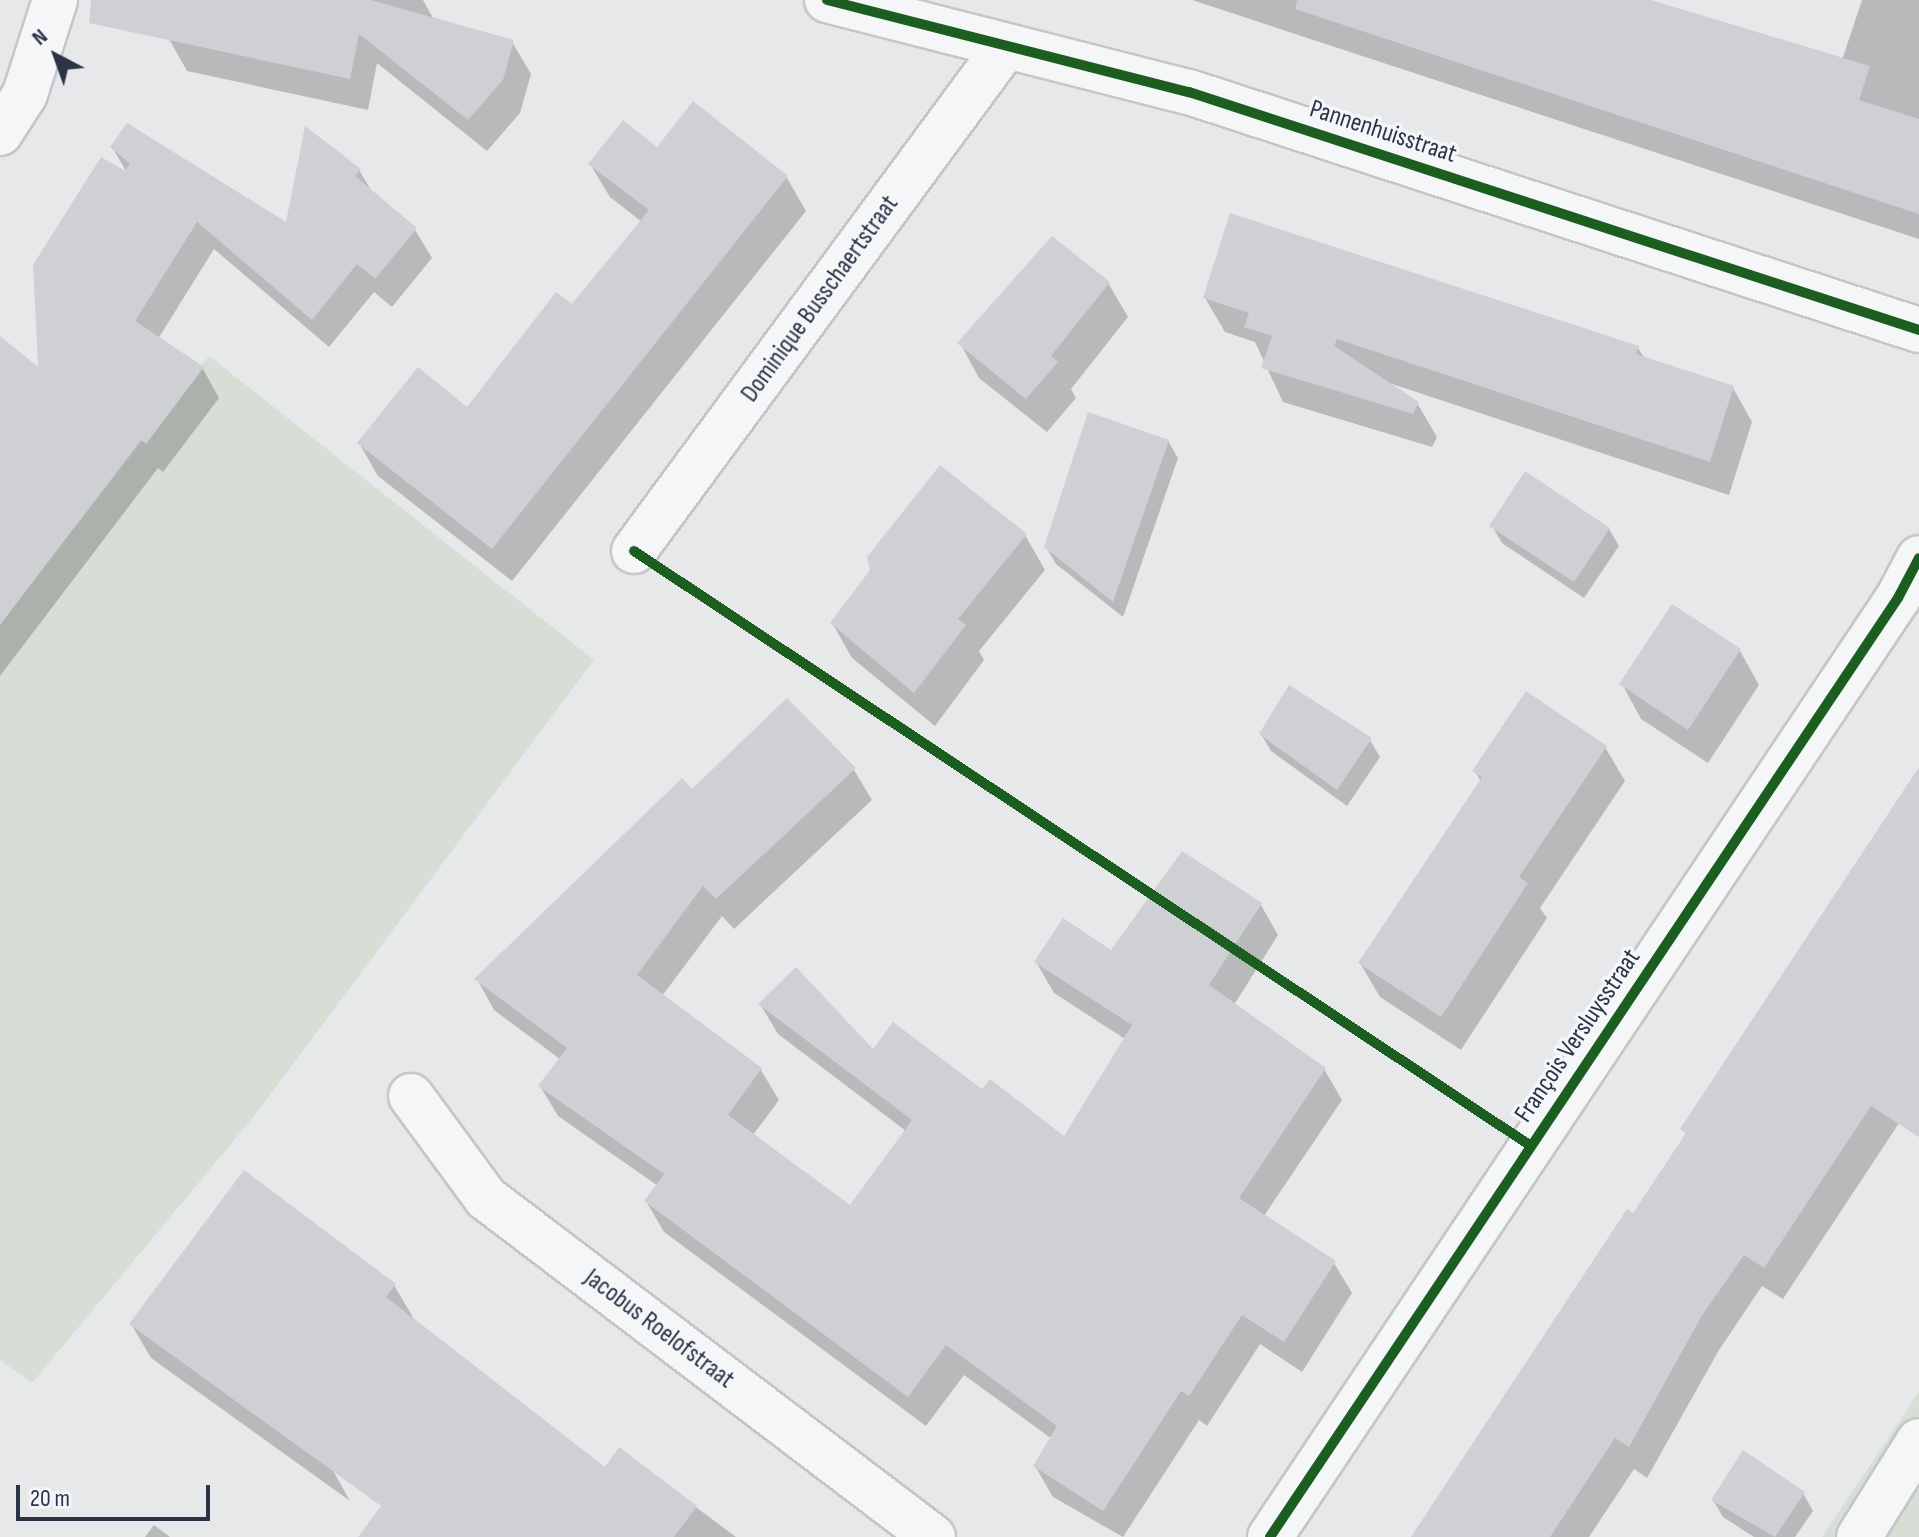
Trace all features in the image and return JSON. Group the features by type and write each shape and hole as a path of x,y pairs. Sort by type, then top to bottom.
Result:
{"street":[{"path":"0,133 25,94 55,0"},
{"name":"Pannenhuisstraat","path":"827,0 1189,92 1919,330"},
{"name":"Dominique Busschaertstraat","path":"634,551 1006,46"},
{"name":"François Versluysstraat","path":"1270,1537 1889,611 1919,558"},
{"name":"Jacobus Roelofstraat","path":"411,1096 486,1198 933,1537"},
{"path":"1859,1537 1919,1441"}],"shaded area":[{"path":"209,356 594,660 255,1115 32,1383 0,1360 0,623"},
{"path":"1919,1392 1919,1537 1822,1537"}],"building":[{"path":"91,0 371,0 514,40 503,80 468,120 359,34 350,79 89,23"},
{"path":"1297,0 1651,0 1870,66 1859,100 1919,119 1919,214 1295,9"},
{"path":"693,101 788,176 492,549 357,443 418,367 467,407 556,292 572,304 649,210 588,164 623,120 657,147"},
{"path":"127,123 286,222 305,126 361,169 355,176 417,228 375,279 357,264 312,320 197,222 135,321 204,367 146,444 141,440 0,625 0,336 38,367 33,265 101,157 125,171 130,164 110,147"},
{"path":"1230,213 1639,346 1636,354 1734,386 1710,462 1337,339 1334,346 1419,402 1413,414 1261,368 1272,336 1244,327 1249,313 1203,298"},
{"path":"1052,236 1110,282 1051,356 1058,362 1026,399 957,343"},
{"path":"1088,412 1169,440 1113,602 1044,547"},
{"path":"940,465 1027,534 958,619 966,625 914,693 830,623 870,570 867,557"},
{"path":"1525,471 1610,528 1574,582 1489,526"},
{"path":"1672,604 1741,649 1688,730 1619,684"},
{"path":"1289,685 1372,738 1337,790 1259,734"},
{"path":"1526,691 1607,746 1519,877 1528,883 1441,1017 1358,963 1482,777 1472,771"},
{"path":"787,698 856,768 716,899 703,886 637,975 762,1068 728,1115 850,1205 912,1120 758,1004 796,967 873,1049 893,1022 982,1089 990,1079 1064,1136 1132,1025 1034,962 1063,918 1111,950 1182,851 1262,903 1209,985 1326,1068 1239,1198 1336,1261 1284,1342 1242,1315 1189,1396 1181,1391 1103,1511 1033,1466 1057,1426 946,1345 908,1397 644,1201 664,1174 538,1086 567,1048 474,979 682,778 692,789"},
{"path":"1919,767 1919,1137 1871,1106 1764,1268 1744,1255 1701,1317 1629,1447 1615,1438 1550,1537 1411,1537 1627,1209 1633,1213 1686,1133 1680,1129"},
{"path":"244,1170 396,1284 386,1297 605,1467 619,1447 697,1506 674,1537 358,1537 381,1506 129,1324"},
{"path":"1743,1450 1805,1492 1775,1537 1711,1500"}],"cycle path":[{"path":"827,0 1189,92 1919,330"},
{"path":"634,551 1531,1146"},
{"path":"1270,1537 1898,598 1919,558"}]}
